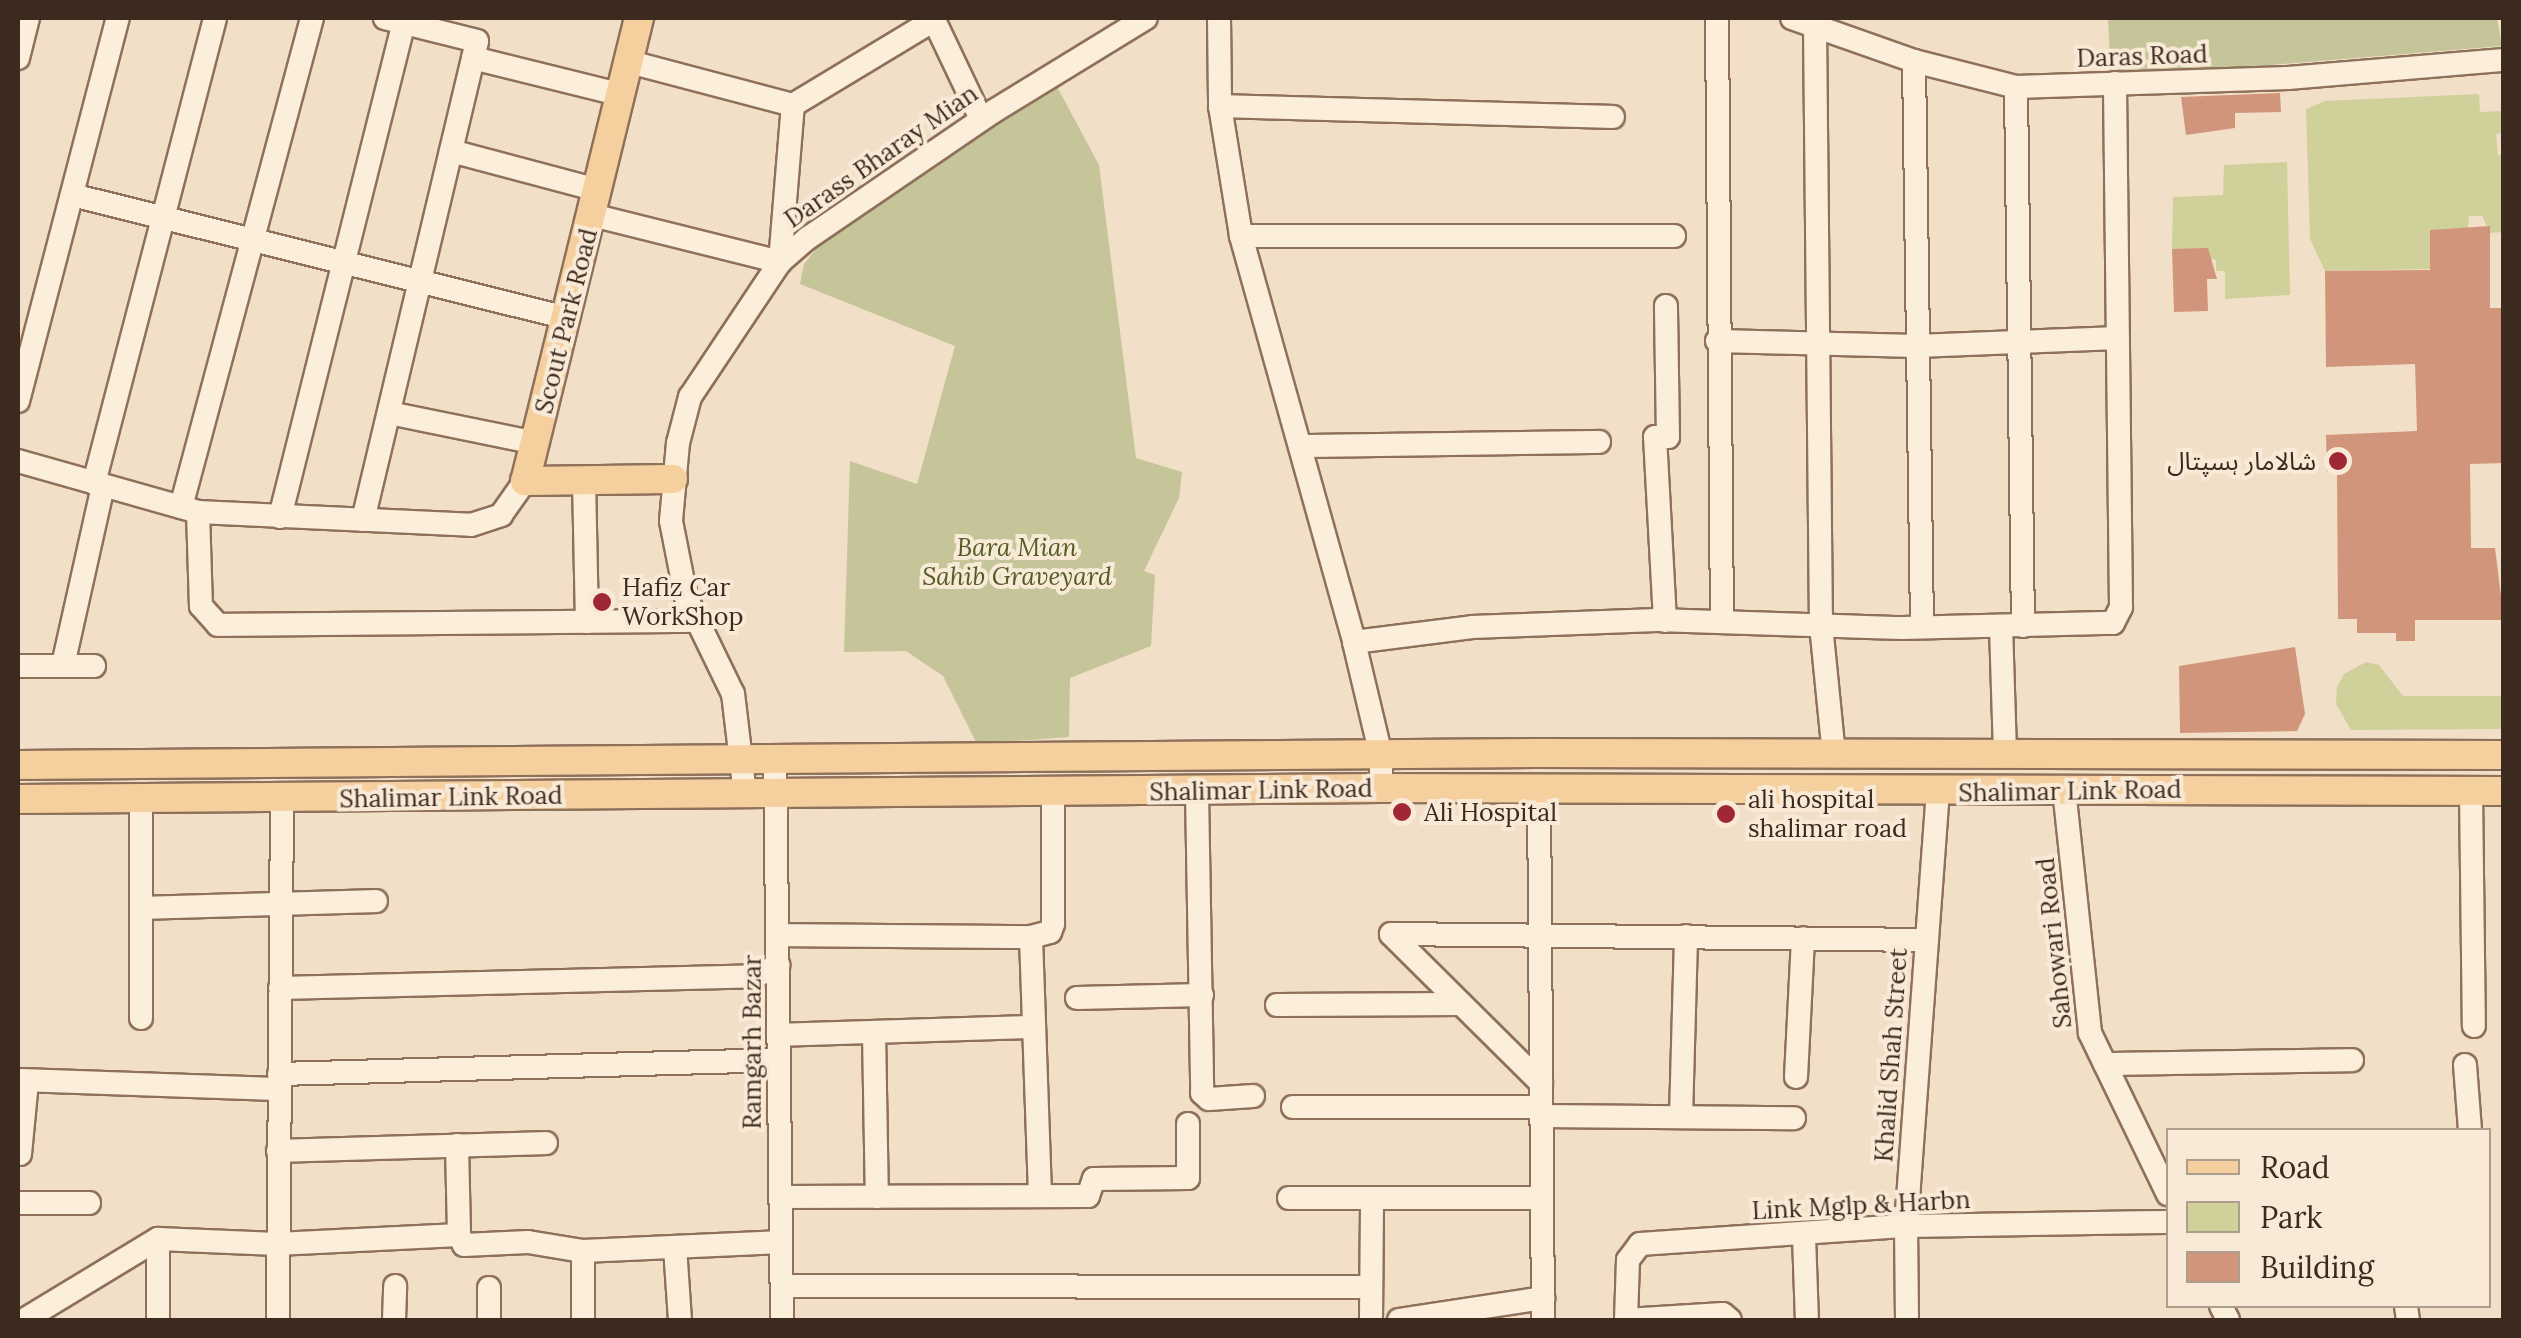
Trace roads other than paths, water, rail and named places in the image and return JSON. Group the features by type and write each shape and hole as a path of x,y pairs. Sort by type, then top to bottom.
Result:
{"main road":[{"name":"Scout Park Road","path":"525,481 639,18"},
{"path":"525,481 673,479"},
{"path":"2282,788 2283,754"},
{"name":"Shalimar Link Road","path":"18,765 775,764 1381,756 2504,756"},
{"name":"Shalimar Link Road","path":"18,798 1381,788 1938,793 2282,788 2504,791"}],"street":[{"path":"18,58 28,18"},
{"path":"18,401 118,18"},
{"path":"63,665 99,484 215,18"},
{"path":"312,18 252,240 189,510 200,606 218,625 696,621"},
{"name":"Darass Bharay Mian","path":"744,794 734,694 696,621 677,560 673,479 690,396 780,262 981,119 1146,18"},
{"path":"1219,18 1220,106 1241,236 1354,642 1381,756 1381,788"},
{"path":"1717,18 1722,622"},
{"path":"280,516 344,263 394,20 477,41 363,520"},
{"path":"626,60 793,104 934,20 981,119"},
{"path":"1819,23 1821,625 1834,756"},
{"name":"Daras Road","path":"1819,23 1914,61 2016,86 2288,78 2504,60"},
{"path":"473,58 622,94"},
{"path":"1914,61 1922,627"},
{"path":"1354,642 1472,627 1665,621 1922,627 2113,623 2120,608 2115,83"},
{"path":"2005,754 2019,342 2016,86"},
{"path":"451,151 595,203 780,262 793,104"},
{"path":"1220,106 1613,116"},
{"path":"72,195 566,318"},
{"path":"1241,236 1674,236"},
{"path":"1665,621 1655,438 1668,437 1666,306"},
{"path":"1717,341 1818,340 1917,346 2118,338"},
{"path":"389,413 536,442"},
{"path":"1301,446 1599,442"},
{"path":"18,461 189,510 472,525 501,515 525,481"},
{"path":"584,479 587,622"},
{"path":"18,666 94,666"},
{"name":"Ramgarh Bazar","path":"775,764 782,1320"},
{"path":"1399,1320 1543,1309 1538,789"},
{"name":"Sahowari Road","path":"2064,789 2090,1033 2166,1190"},
{"path":"779,934 1031,937 1052,929 1053,790"},
{"path":"2471,791 2474,1026"},
{"path":"1197,792 1204,1098 1252,1096"},
{"name":"Khalid Shah Street","path":"1907,1320 1906,1226 1938,793"},
{"path":"141,799 141,1018"},
{"path":"278,1320 282,799"},
{"path":"142,908 376,901"},
{"path":"1541,1083 1391,934 1540,932 1927,940"},
{"path":"1681,1117 1686,936"},
{"path":"1031,937 1040,1195"},
{"path":"1796,1078 1804,938"},
{"path":"280,988 756,976 779,966"},
{"path":"1077,998 1202,994"},
{"path":"1277,1004 1461,1004"},
{"path":"778,1035 1034,1027"},
{"path":"874,1032 876,1197"},
{"path":"20,1154 22,1080 279,1082 778,1060"},
{"path":"2105,1064 2352,1060"},
{"path":"2465,1065 2470,1128"},
{"path":"1293,1107 1794,1118"},
{"path":"780,1198 1091,1195 1094,1179 1188,1178 1188,1124"},
{"path":"278,1151 546,1142"},
{"path":"456,1146 459,1234 464,1245 528,1242 583,1251 782,1242"},
{"path":"1289,1198 1542,1198"},
{"path":"1371,1320 1372,1198"},
{"path":"18,1202 89,1203"},
{"name":"Link Mglp & Harbn","path":"1626,1320 1631,1248 1906,1226 2166,1222"},
{"path":"27,1320 158,1240 277,1244 459,1234"},
{"path":"1804,1236 1808,1320"},
{"path":"158,1240 158,1320"},
{"path":"675,1247 680,1320"},
{"path":"583,1251 583,1320"},
{"path":"394,1320 395,1286"},
{"path":"783,1286 1371,1286"},
{"path":"488,1320 489,1288"},
{"path":"1626,1320 1723,1314 1730,1320"}],"place":[{"name":"شالامار ہسپتال","path":"2338,461"},
{"name":"Hafiz Car WorkShop","path":"602,602"},
{"name":"Ali Hospital","path":"1402,812"},
{"name":"ali hospital shalimar road","path":"1726,814"}],"park label":[{"name":"Bara Mian Sahib Graveyard","path":"1017,562"}]}
